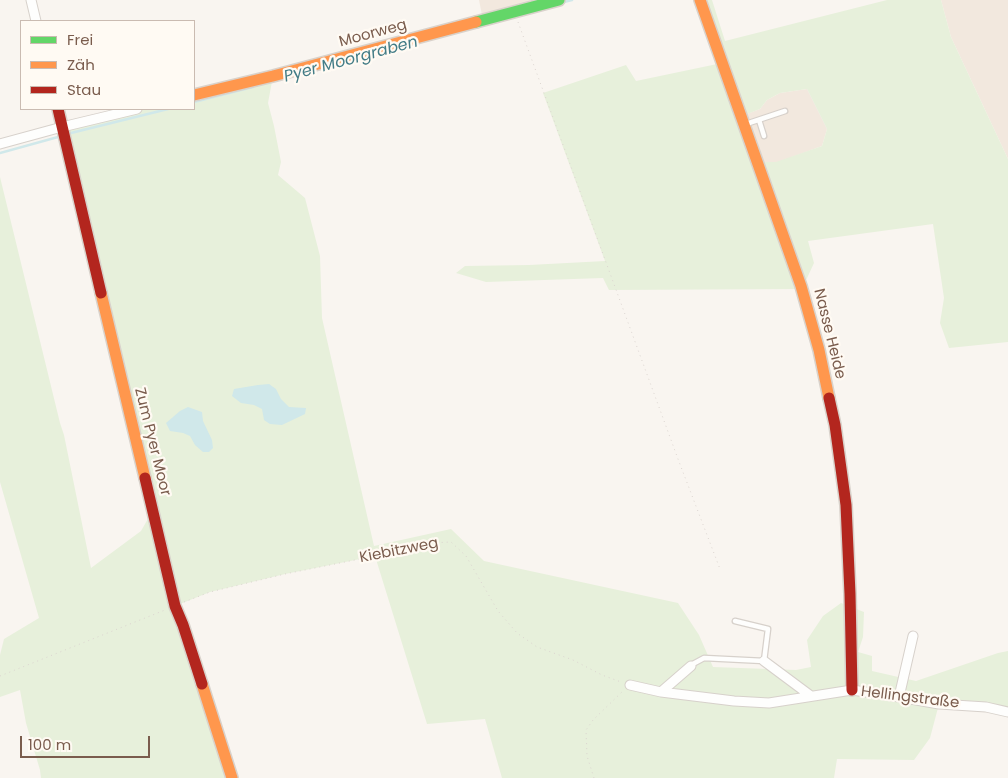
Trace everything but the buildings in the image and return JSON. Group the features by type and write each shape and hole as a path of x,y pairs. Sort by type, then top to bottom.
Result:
{"street":[{"path":"31,0 36,20"},
{"name":"Moorweg","path":"195,95 559,0"},
{"name":"Nasse Heide","path":"700,0 801,286 819,350 835,425 846,505 852,690"},
{"name":"Zum Pyer Moor","path":"58,110 174,606 186,634 232,778"},
{"path":"0,144 133,110"},
{"path":"899,696 913,636"},
{"path":"764,661 811,696"},
{"path":"661,692 691,666"},
{"name":"Hellingstraße","path":"630,685 661,692 734,701 769,703 852,690 899,696 939,704 986,707 1008,712"}],"lane":[{"path":"744,125 786,111"},
{"path":"759,120 764,136"},
{"path":"691,666 704,658 764,661 768,629 735,621"}],"path":[{"path":"514,12 720,569"},
{"name":"Kiebitzweg","path":"174,606 210,592 285,574 406,550 431,543 451,542 466,556 498,611 516,633 537,647 573,660 602,675 630,685"},
{"path":"0,676 174,606"},
{"path":"594,778 587,756 586,730 593,720 630,685"}],"shaded area":[{"path":"479,0 556,0 483,20"},
{"path":"941,0 1008,0 1008,159 951,37"},
{"path":"807,89 827,129 822,146 776,163 757,162 741,116 760,109 767,100 780,93"}],"green space":[{"path":"700,0 712,0 725,41 887,0 941,0 951,37 1008,159 1008,342 949,348 940,323 944,298 933,224 808,241 814,263 802,289 609,290 603,278 486,282 456,273 465,266 605,261 543,93 626,65 636,81 722,63","holes":["807,89 827,129 822,146 776,162 758,162 742,116 760,109 767,100 780,93"]},
{"path":"273,76 268,103 281,162 278,175 305,198 320,256 322,318 374,546 451,529 484,561 678,603 699,635 713,667 796,670 811,667 807,640 823,616 841,603 864,612 863,637 858,652 872,656 872,671 916,681 1008,651 1008,712 939,704 930,738 914,760 837,759 834,778 502,778 485,719 427,724 375,556 285,574 210,592 175,606 232,778 41,778 26,723 20,690 0,697 0,655 4,639 39,618 0,482 0,177 64,435 91,568 141,531 153,510 62,127 133,110 195,110 195,95"}],"water":[{"path":"269,384 276,389 281,399 289,407 306,408 305,414 282,425 270,424 264,420 262,409 254,405 241,403 232,396 234,389"},
{"path":"188,407 202,412 203,421 212,440 213,448 209,452 203,452 195,445 190,436 170,431 166,423"}],"waterway":[{"name":"Pyer Moorgraben","path":"564,2 572,0"},
{"name":"Pyer Moorgraben","path":"195,102 253,87"},
{"name":"Pyer Moorgraben","path":"71,133 164,110"},
{"name":"Pyer Moorgraben","path":"0,153 58,137"}],"traffic: fast":[{"path":"476,22 559,0"}],"traffic: slow":[{"path":"700,0 801,286 819,350 829,398"},
{"path":"195,95 476,22"},
{"path":"101,293 145,478"},
{"path":"202,684 232,778"}],"traffic: jam":[{"path":"58,110 101,293"},
{"path":"829,398 835,425 846,505 852,690"},
{"path":"145,478 175,606 202,684"}]}
